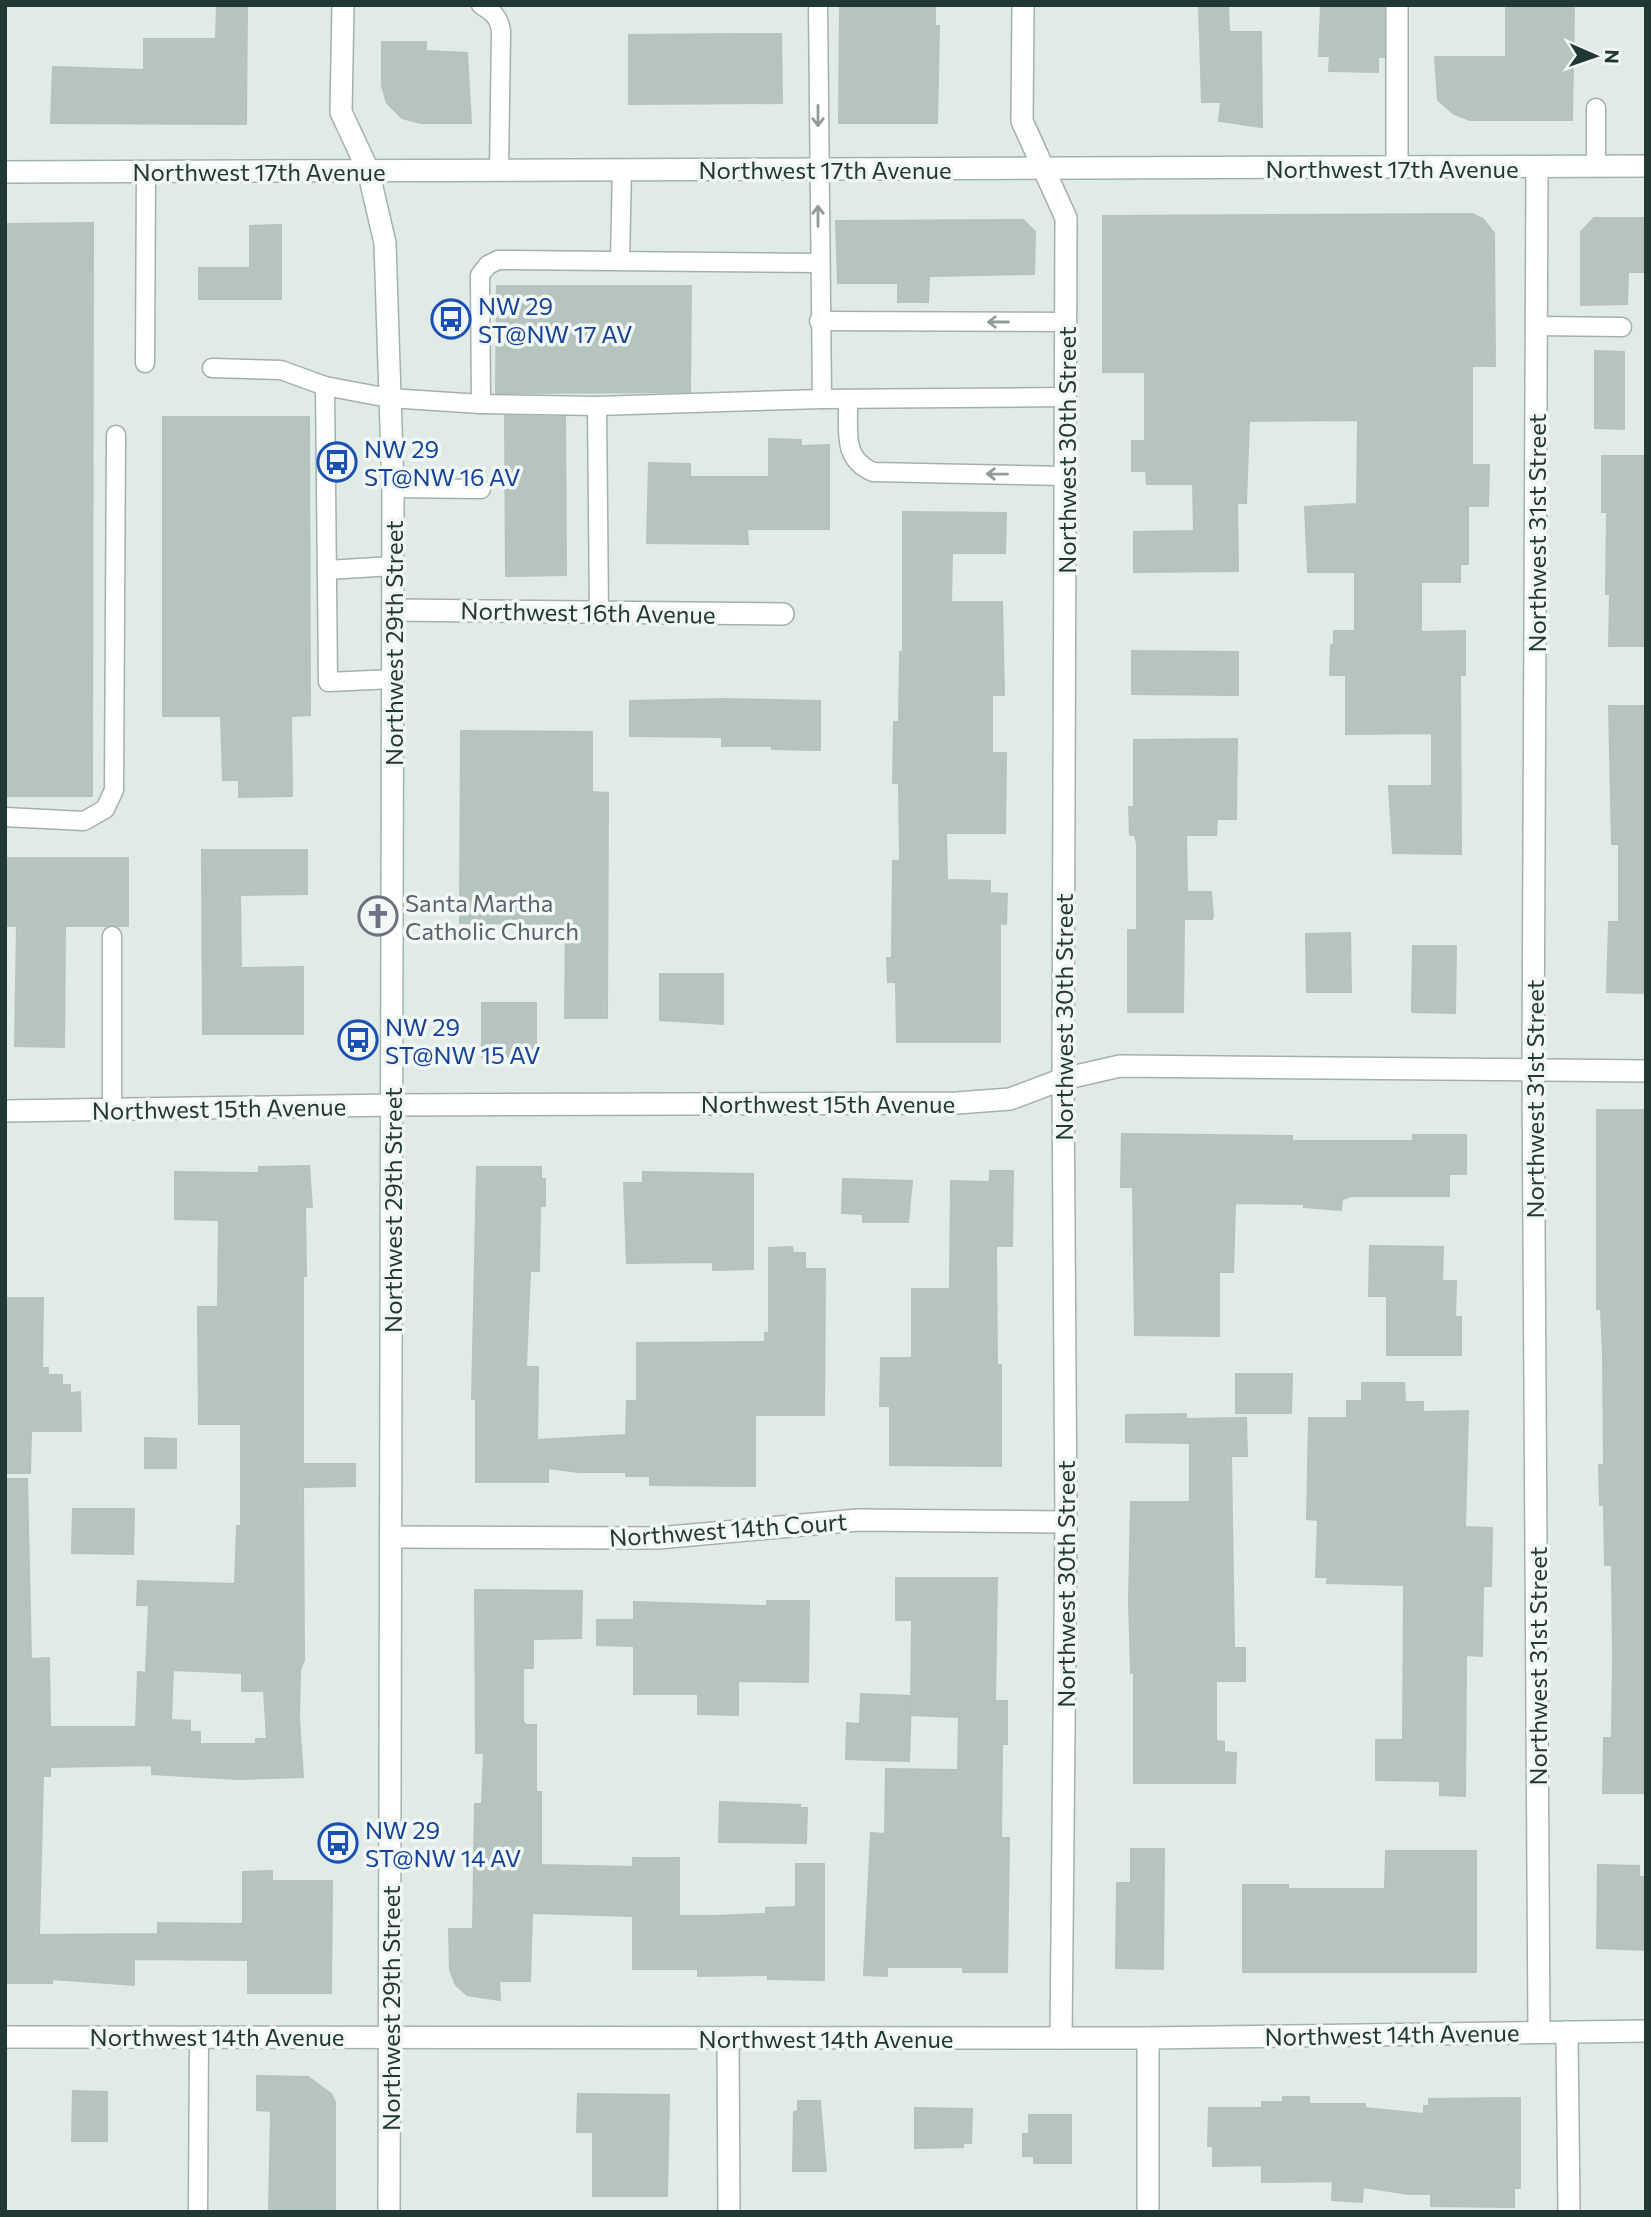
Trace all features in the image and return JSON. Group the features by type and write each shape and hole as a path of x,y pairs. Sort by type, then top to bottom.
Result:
{"street":[{"name":"Northwest 29th Street","path":"343,5 341,111 368,170 386,243 393,488 389,2212"},
{"name":"Northwest 30th Street","path":"1023,5 1022,121 1066,218 1063,1079 1066,1522 1061,2038"},
{"path":"1396,169 1397,5"},
{"name":"Northwest 17th Avenue","path":"5,172 1646,166"},
{"name":"Northwest 31st Street","path":"1537,167 1533,1071 1539,2032"},
{"name":"Northwest 16th Avenue","path":"393,610 783,614"},
{"name":"Northwest 15th Avenue","path":"5,1111 393,1105 957,1103 1010,1099 1063,1079 1120,1066 1646,1071"},
{"name":"Northwest 14th Court","path":"391,1537 658,1538 858,1520 1066,1522"},
{"name":"Northwest 14th Avenue","path":"5,2037 1148,2038 1646,2031"},
{"path":"1567,2032 1569,2212"},
{"path":"1148,2038 1148,2212"},
{"path":"728,2039 729,2212"}],"lane":[{"path":"481,5 495,14 502,32 499,171"},
{"path":"818,5 819,321 822,399"},
{"path":"1596,108 1596,167"},
{"path":"620,260 622,170"},
{"path":"145,363 146,171"},
{"path":"481,404 480,275 488,265 498,260 819,263"},
{"path":"819,321 1066,322"},
{"path":"1537,326 1622,327"},
{"path":"212,368 281,370 325,386 389,398 481,404 597,406 822,399 1066,397"},
{"path":"325,386 328,682 393,679"},
{"path":"849,399 852,456 860,466 873,472 1066,476"},
{"path":"597,406 600,612"},
{"path":"5,817 84,821 105,809 114,790 116,435"},
{"path":"393,488 481,489"},
{"path":"327,570 393,566"},
{"path":"112,936 112,1109"},
{"path":"198,2212 199,2036"}],"building":[{"path":"217,5 247,5 246,124 51,123 53,67 144,70 144,39 216,39"},
{"path":"840,5 935,5 935,26 939,26 937,123 839,123"},
{"path":"1321,5 1384,8 1384,57 1378,57 1378,72 1329,71 1330,56 1319,56"},
{"path":"1506,5 1574,5 1572,120 1470,120 1454,114 1438,100 1435,57 1506,57"},
{"path":"1228,6 1229,32 1261,32 1262,127 1219,121 1221,102 1202,102 1199,7"},
{"path":"781,34 782,103 629,104 629,35"},
{"path":"382,42 426,42 426,51 467,53 471,123 421,123 402,118 387,103 382,86"},
{"path":"1472,214 1483,219 1494,233 1495,366 1472,366 1472,465 1489,465 1488,506 1468,506 1468,564 1460,564 1460,582 1421,582 1421,632 1465,631 1465,675 1460,675 1461,854 1393,853 1389,786 1432,786 1432,733 1346,734 1346,675 1330,675 1331,645 1334,644 1334,631 1355,631 1355,572 1308,572 1305,507 1357,504 1358,420 1249,421 1246,503 1237,503 1238,571 1134,572 1134,532 1194,531 1193,484 1147,484 1146,471 1132,471 1132,441 1145,441 1145,372 1103,372 1103,216"},
{"path":"1594,218 1646,218 1646,272 1628,272 1627,304 1581,305 1581,232"},
{"path":"1023,220 1035,232 1034,274 929,276 928,302 898,302 898,283 838,283 836,221"},
{"path":"93,223 92,796 5,796 5,224"},
{"path":"281,225 281,299 199,299 199,268 250,268 250,226"},
{"path":"497,286 691,286 690,392 496,393"},
{"path":"1595,351 1624,352 1624,429 1595,428"},
{"path":"505,416 565,417 566,575 506,576"},
{"path":"163,417 309,417 310,715 291,716 292,796 239,797 239,780 223,780 221,716 163,716"},
{"path":"769,439 801,440 801,446 829,445 829,529 747,529 748,544 647,543 649,463 690,464 690,477 769,477"},
{"path":"1602,456 1646,456 1646,646 1609,646 1610,594 1606,594 1607,512 1602,512"},
{"path":"903,512 1006,513 1005,553 952,553 951,602 1002,602 1004,695 992,695 992,753 1006,753 1005,833 946,833 947,880 990,881 990,893 1007,894 1006,924 1000,923 1000,1042 897,1042 896,982 888,982 887,958 892,958 893,861 900,861 899,783 893,783 894,722 899,722 900,652 903,652"},
{"path":"1132,651 1238,652 1238,695 1132,694"},
{"path":"630,701 820,701 820,750 722,746 722,737 630,736"},
{"path":"1609,706 1646,706 1646,993 1607,992 1609,922 1619,922 1619,844 1612,844"},
{"path":"461,731 592,732 592,792 608,793 607,1018 565,1018 566,924 460,923"},
{"path":"1237,739 1236,819 1217,819 1216,835 1186,835 1187,892 1211,892 1213,916 1212,919 1184,919 1183,1012 1128,1012 1128,930 1137,930 1137,844 1135,835 1130,835 1129,807 1134,807 1134,740"},
{"path":"202,850 307,850 307,894 240,895 241,968 303,967 303,1034 203,1034"},
{"path":"5,858 128,858 128,926 65,926 64,1047 15,1046 17,926 5,926"},
{"path":"1350,933 1351,992 1307,992 1306,934"},
{"path":"1413,946 1456,946 1455,1013 1412,1012"},
{"path":"660,974 723,974 723,1024 660,1020"},
{"path":"482,1003 536,1003 536,1057 482,1057"},
{"path":"1597,1110 1646,1110 1646,1793 1603,1793 1604,1738 1612,1738 1613,1656 1612,1565 1605,1565 1604,1505 1600,1505 1599,1465 1604,1465 1601,1309 1597,1309"},
{"path":"1122,1134 1292,1136 1292,1141 1413,1141 1413,1135 1466,1135 1466,1174 1449,1174 1449,1196 1352,1196 1342,1199 1341,1210 1304,1207 1304,1204 1235,1203 1233,1272 1219,1272 1219,1336 1135,1335 1133,1187 1121,1187"},
{"path":"309,1166 312,1207 305,1207 303,1464 355,1464 355,1486 303,1487 304,1660 300,1670 299,1719 303,1777 237,1779 152,1774 152,1765 50,1767 50,1776 43,1776 39,1935 158,1934 158,1923 243,1924 243,1872 272,1871 272,1881 332,1881 331,1993 248,1993 248,1960 134,1959 134,1985 52,1979 52,1983 5,1983 5,1479 27,1479 31,1659 49,1658 50,1727 136,1727 138,1672 146,1673 149,1605 137,1605 138,1581 235,1584 237,1526 241,1526 241,1424 199,1424 198,1307 218,1307 219,1220 175,1219 175,1172 259,1173 259,1167","holes":["173,1670 242,1673 242,1691 264,1691 267,1739 256,1739 256,1744 200,1744 200,1732 190,1732 190,1721 171,1720"]},
{"path":"477,1167 541,1167 541,1179 545,1179 545,1206 540,1206 539,1271 530,1271 526,1367 538,1367 537,1440 626,1435 627,1401 637,1401 637,1343 765,1342 765,1333 769,1333 769,1248 792,1247 793,1253 805,1253 805,1269 825,1269 824,1415 755,1415 755,1486 650,1485 650,1476 626,1476 626,1472 578,1472 548,1468 548,1482 476,1482 476,1399 472,1399"},
{"path":"990,1171 1013,1171 1012,1246 996,1246 997,1365 1001,1365 1001,1466 890,1465 890,1406 880,1406 881,1358 912,1358 912,1289 950,1289 951,1181 990,1182"},
{"path":"643,1172 753,1174 753,1269 713,1270 713,1262 627,1263 624,1183 643,1183"},
{"path":"843,1179 912,1181 908,1222 863,1222 863,1214 842,1213"},
{"path":"1370,1246 1443,1247 1442,1281 1456,1281 1455,1317 1461,1317 1461,1355 1387,1355 1387,1296 1369,1296"},
{"path":"5,1298 43,1298 42,1368 48,1368 48,1375 62,1375 62,1385 70,1385 70,1393 80,1392 81,1431 31,1431 30,1473 5,1473"},
{"path":"1236,1374 1292,1374 1291,1413 1236,1413"},
{"path":"1362,1383 1404,1383 1405,1402 1423,1402 1423,1412 1468,1411 1465,1527 1492,1528 1491,1586 1483,1586 1482,1656 1466,1655 1465,1796 1440,1795 1440,1781 1376,1780 1376,1740 1403,1740 1404,1585 1327,1583 1328,1577 1316,1577 1318,1520 1307,1519 1309,1418 1347,1418 1347,1401 1362,1401"},
{"path":"1186,1414 1186,1419 1246,1418 1247,1456 1231,1456 1234,1648 1245,1648 1245,1681 1216,1681 1216,1741 1224,1742 1224,1752 1236,1753 1235,1783 1134,1783 1134,1673 1131,1673 1129,1601 1131,1502 1190,1502 1190,1443 1126,1442 1126,1415"},
{"path":"145,1438 176,1439 176,1468 145,1468"},
{"path":"73,1509 134,1509 133,1554 72,1553"},
{"path":"896,1578 997,1578 995,1701 1007,1701 1007,1744 1002,1744 1001,1838 1009,1838 1007,1972 963,1972 963,1967 887,1967 887,1976 864,1975 871,1833 885,1834 886,1769 958,1770 959,1717 911,1715 912,1620 896,1620"},
{"path":"475,1590 582,1591 581,1638 533,1639 533,1668 523,1668 523,1722 526,1725 536,1725 536,1792 541,1792 541,1865 633,1867 633,1858 679,1858 679,1916 714,1916 766,1914 766,1908 796,1907 796,1864 824,1864 824,1980 768,1979 768,1975 698,1976 698,1969 633,1969 633,1916 532,1913 530,1981 499,1981 500,2000 467,1995 456,1985 450,1970 449,1929 473,1929 475,1804 482,1804 484,1753 476,1753"},
{"path":"767,1601 809,1601 808,1682 738,1681 738,1715 698,1714 698,1694 634,1694 634,1646 597,1645 597,1620 634,1620 634,1602 767,1606"},
{"path":"861,1694 911,1696 909,1761 846,1759 847,1723 860,1724"},
{"path":"720,1802 800,1805 800,1808 807,1808 806,1843 719,1842"},
{"path":"1131,1849 1164,1849 1163,1969 1116,1968 1117,1883 1131,1883"},
{"path":"1386,1851 1476,1851 1476,1972 1243,1972 1243,1885 1288,1885 1288,1889 1385,1889"},
{"path":"1598,1865 1639,1866 1639,1877 1646,1877 1646,1950 1597,1948"},
{"path":"257,2076 308,2077 331,2094 335,2102 335,2212 269,2212 271,2111 257,2110"},
{"path":"73,2091 107,2092 107,2141 72,2141"},
{"path":"578,2094 669,2095 667,2196 593,2196 593,2132 577,2132"},
{"path":"1283,2097 1309,2097 1309,2104 1365,2104 1365,2108 1424,2114 1424,2106 1429,2106 1429,2099 1520,2098 1520,2188 1514,2188 1514,2207 1431,2206 1431,2194 1409,2194 1363,2187 1362,2202 1332,2200 1333,2181 1262,2182 1262,2165 1213,2166 1213,2146 1208,2146 1209,2108 1262,2108 1262,2102 1283,2102"},
{"path":"798,2101 820,2101 826,2171 793,2171 794,2112 798,2111"},
{"path":"915,2108 972,2109 971,2143 963,2143 963,2147 915,2148"},
{"path":"1029,2115 1071,2115 1071,2163 1034,2163 1034,2156 1023,2156 1023,2134 1029,2134"}],"place":[{"name":"NW 29 ST@NW 17 AV","path":"451,319"},
{"name":"NW 29 ST@NW 16 AV","path":"337,462"},
{"name":"Santa Martha Catholic Church","path":"378,916"},
{"name":"NW 29 ST@NW 15 AV","path":"358,1040"},
{"name":"NW 29 ST@NW 14 AV","path":"338,1843"}]}
